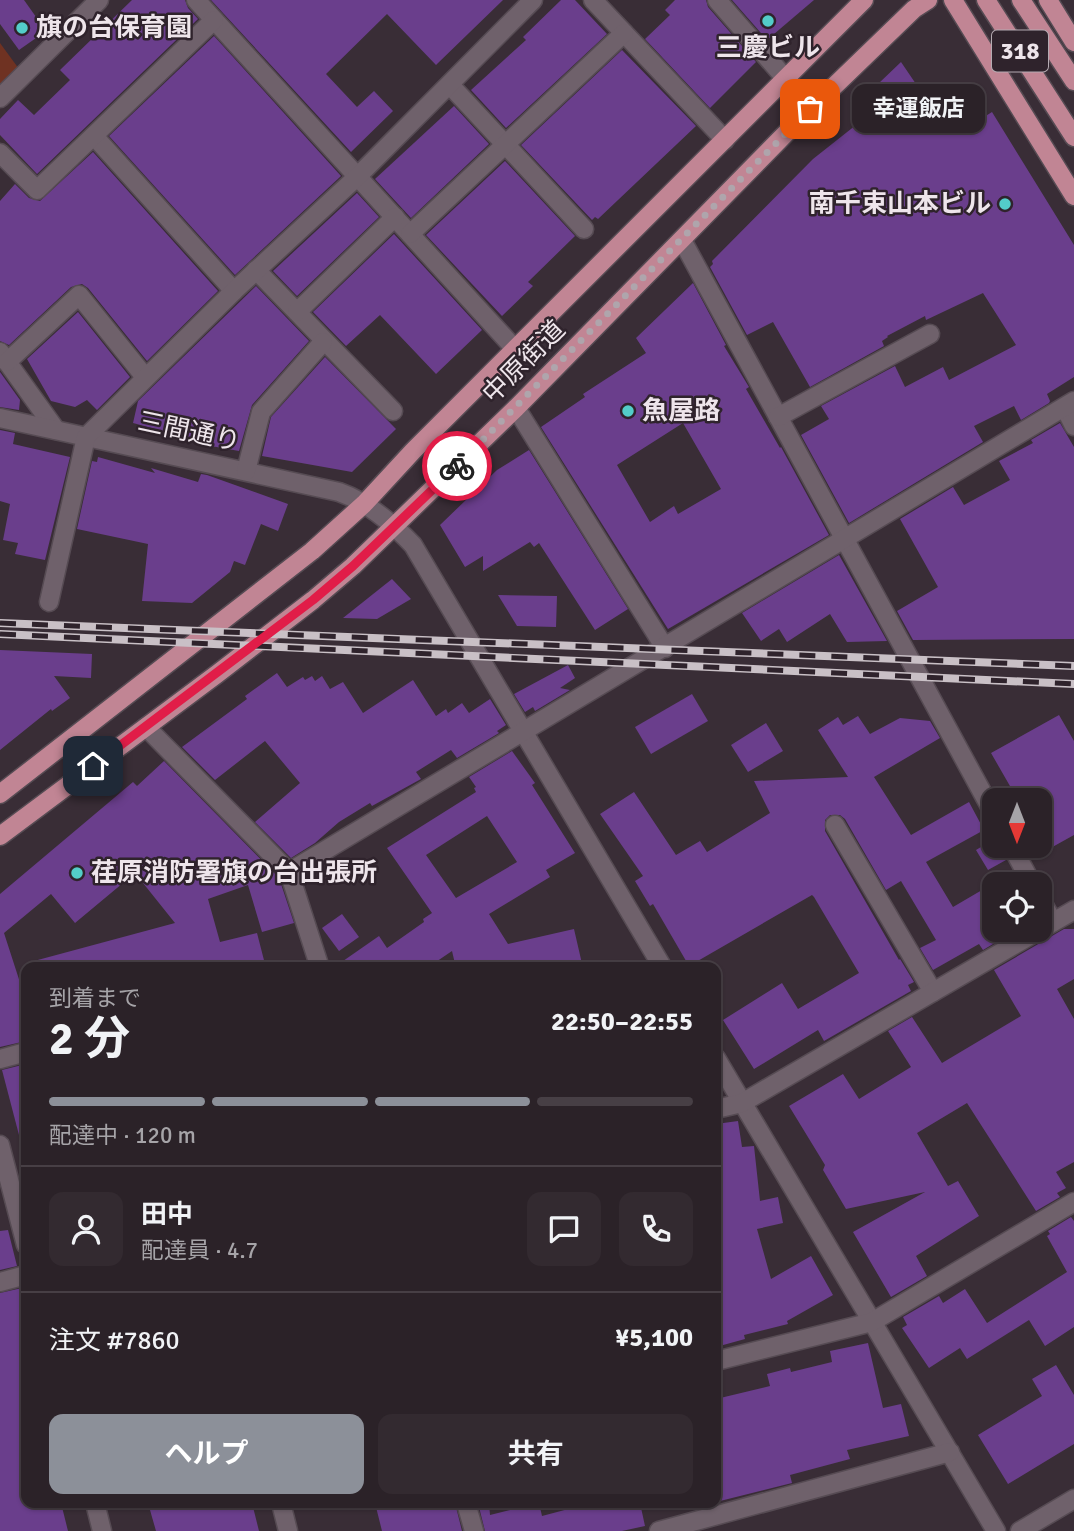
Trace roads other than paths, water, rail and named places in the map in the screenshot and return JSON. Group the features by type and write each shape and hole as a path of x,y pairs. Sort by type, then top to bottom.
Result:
{"main road":[{"name":"中原街道","path":"0,794 312,551 365,504 413,451 864,0"},
{"name":"中原街道","path":"0,836 313,600 516,408 828,91 914,9 928,0"},
{"path":"953,0 1074,196"},
{"name":"318","path":"986,0 1074,136"},
{"name":"318","path":"1021,0 1074,81"},
{"path":"1048,0 1074,42"}],"street":[{"path":"0,98 99,0"},
{"path":"196,0 515,349"},
{"path":"49,602 86,437 234,291 358,176 533,0"},
{"path":"593,0 725,140"},
{"path":"717,0 785,78"},
{"path":"0,153 37,190 214,20"},
{"path":"410,234 624,33"},
{"path":"450,85 583,229"},
{"path":"94,136 234,291"},
{"path":"298,312 395,217"},
{"path":"682,240 982,792"},
{"path":"256,270 298,312 323,342 393,411"},
{"path":"56,429 4,357 79,295 145,377"},
{"path":"778,417 930,334"},
{"path":"246,471 261,412 323,342"},
{"path":"289,873 1070,405 1074,426"},
{"path":"516,408 665,648"},
{"name":"三間通り","path":"0,418 339,492 365,504 395,525 413,545 659,962"},
{"path":"146,727 289,873 318,962"},
{"path":"835,825 933,992"},
{"path":"721,1108 742,1102 1074,910"},
{"path":"0,1059 21,1053"},
{"path":"721,1066 996,1531"},
{"path":"0,1145 21,1226"},
{"path":"721,1360 872,1322 1074,1202"},
{"path":"0,1282 21,1276"},
{"path":"659,1531 711,1524 950,1452"},
{"path":"1020,1531 1074,1499"},
{"path":"96,1508 102,1531"},
{"path":"282,1508 288,1531"},
{"path":"467,1508 474,1531"}],"railway":[{"path":"0,623 1074,666"},
{"path":"0,634 1074,684"}],"place":[{"name":"三慶ビル","path":"768,21"},
{"name":"旗の台保育園","path":"22,28"},
{"name":"幸運飯店","path":"810,109"},
{"name":"南千束山本ビル","path":"1005,204"},
{"name":"魚屋路","path":"628,411"},
{"name":"荏原消防署旗の台出張所","path":"77,873"}]}
